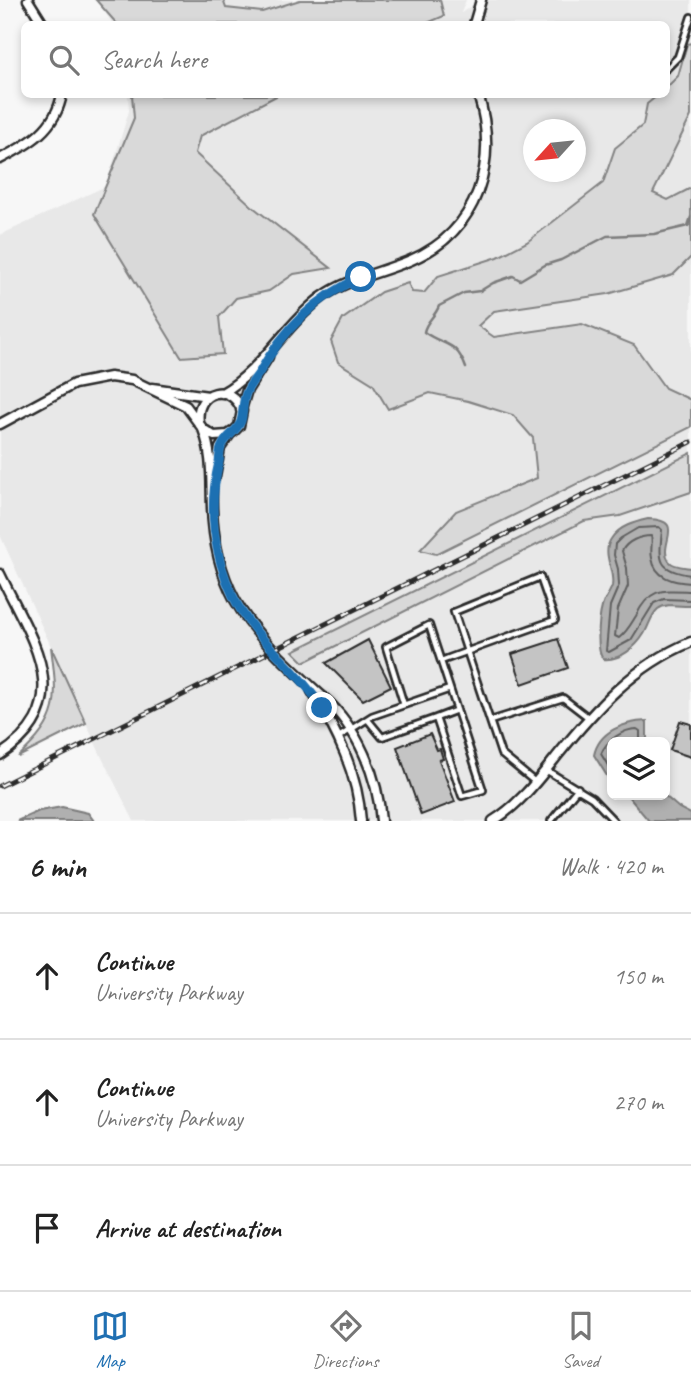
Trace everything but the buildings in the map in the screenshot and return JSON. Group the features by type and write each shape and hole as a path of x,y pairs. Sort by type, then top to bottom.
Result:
{"street":[{"path":"28,0 41,21"},
{"path":"475,21 481,0"},
{"path":"0,159 24,147 43,132 58,111 61,98"},
{"path":"151,388 208,396 222,393 238,382 292,325 324,296 361,277 411,260 441,242 465,216 475,199 487,157 487,132 479,98"},
{"path":"273,348 247,390 239,426 220,448 212,504 220,564 234,598 255,631 309,686 325,698 350,730 372,773 381,821"},
{"path":"1,423 74,384 110,377 132,380 186,406 214,436 230,434"},
{"path":"222,393 234,398 241,410"},
{"path":"208,396 199,407 201,425 210,447 214,482"},
{"path":"0,574 39,657 44,677 44,693 31,730 0,755"},
{"path":"493,821 513,806 536,782 613,692 639,670 691,642"},
{"path":"309,686 338,738 355,781 361,821"}],"lane":[{"path":"670,66 678,57 691,18"},
{"path":"441,661 467,651 555,620 540,577 454,612 467,651 501,754 536,782"},
{"path":"404,705 386,647 429,625 484,790 462,796 436,718"},
{"path":"338,738 368,720 450,689"},
{"path":"490,721 563,698 589,718"},
{"path":"368,720 382,737 457,710"},
{"path":"546,770 592,798 614,821"},
{"path":"551,821 578,788"}],"shaded area":[{"path":"96,0 466,0 461,13 480,0 691,0 691,821 134,821 103,760 0,535 0,235 106,186 129,111 128,98 670,98 670,21 111,21"},
{"path":"96,0 223,0 226,8 262,12 300,0 440,0 444,16 432,21 114,21"},
{"path":"691,43 691,116 653,193 668,200 691,188 691,257 673,275 608,294 494,311 478,326 494,337 582,324 634,345 665,388 691,400 691,427 436,554 420,550 456,511 537,478 533,438 513,415 430,393 388,409 373,384 338,362 331,341 343,319 381,292 408,283 412,292 424,293 438,276 498,257 527,242 603,183 615,148 643,125 647,104 654,98 670,98 670,84 678,76 687,44"},
{"path":"132,98 272,98 200,136 195,153 253,207 331,268 294,274 269,291 236,298 219,317 223,354 181,357 94,214 134,118"},
{"path":"691,453 691,492 620,516 584,521 304,662 293,651"},
{"path":"51,647 86,723 18,757 42,731 53,708 55,682"}],"water":[{"path":"648,519 660,520 669,528 666,554 669,561 676,566 691,568 691,606 670,605 658,609 637,644 615,658 603,659 598,639 602,607 612,580 608,545 614,535 623,528"},
{"path":"647,721 647,737 607,737 607,776 594,755 597,747 607,734 630,723"},
{"path":"631,800 670,800 691,814 691,821 649,821"},
{"path":"62,807 88,813 94,821 17,821 39,811"}],"waterway":[{"path":"466,368 454,348 424,332 439,306 464,293 480,291 513,276 520,280 545,265 561,260 607,236 654,234 688,226 691,217"}],"railway":[{"path":"0,786 691,442"}],"route":[{"path":"322,708 309,686 255,631 234,598 220,564 212,504 220,448 239,426 247,390 273,348 307,309 338,287 361,277"}]}
